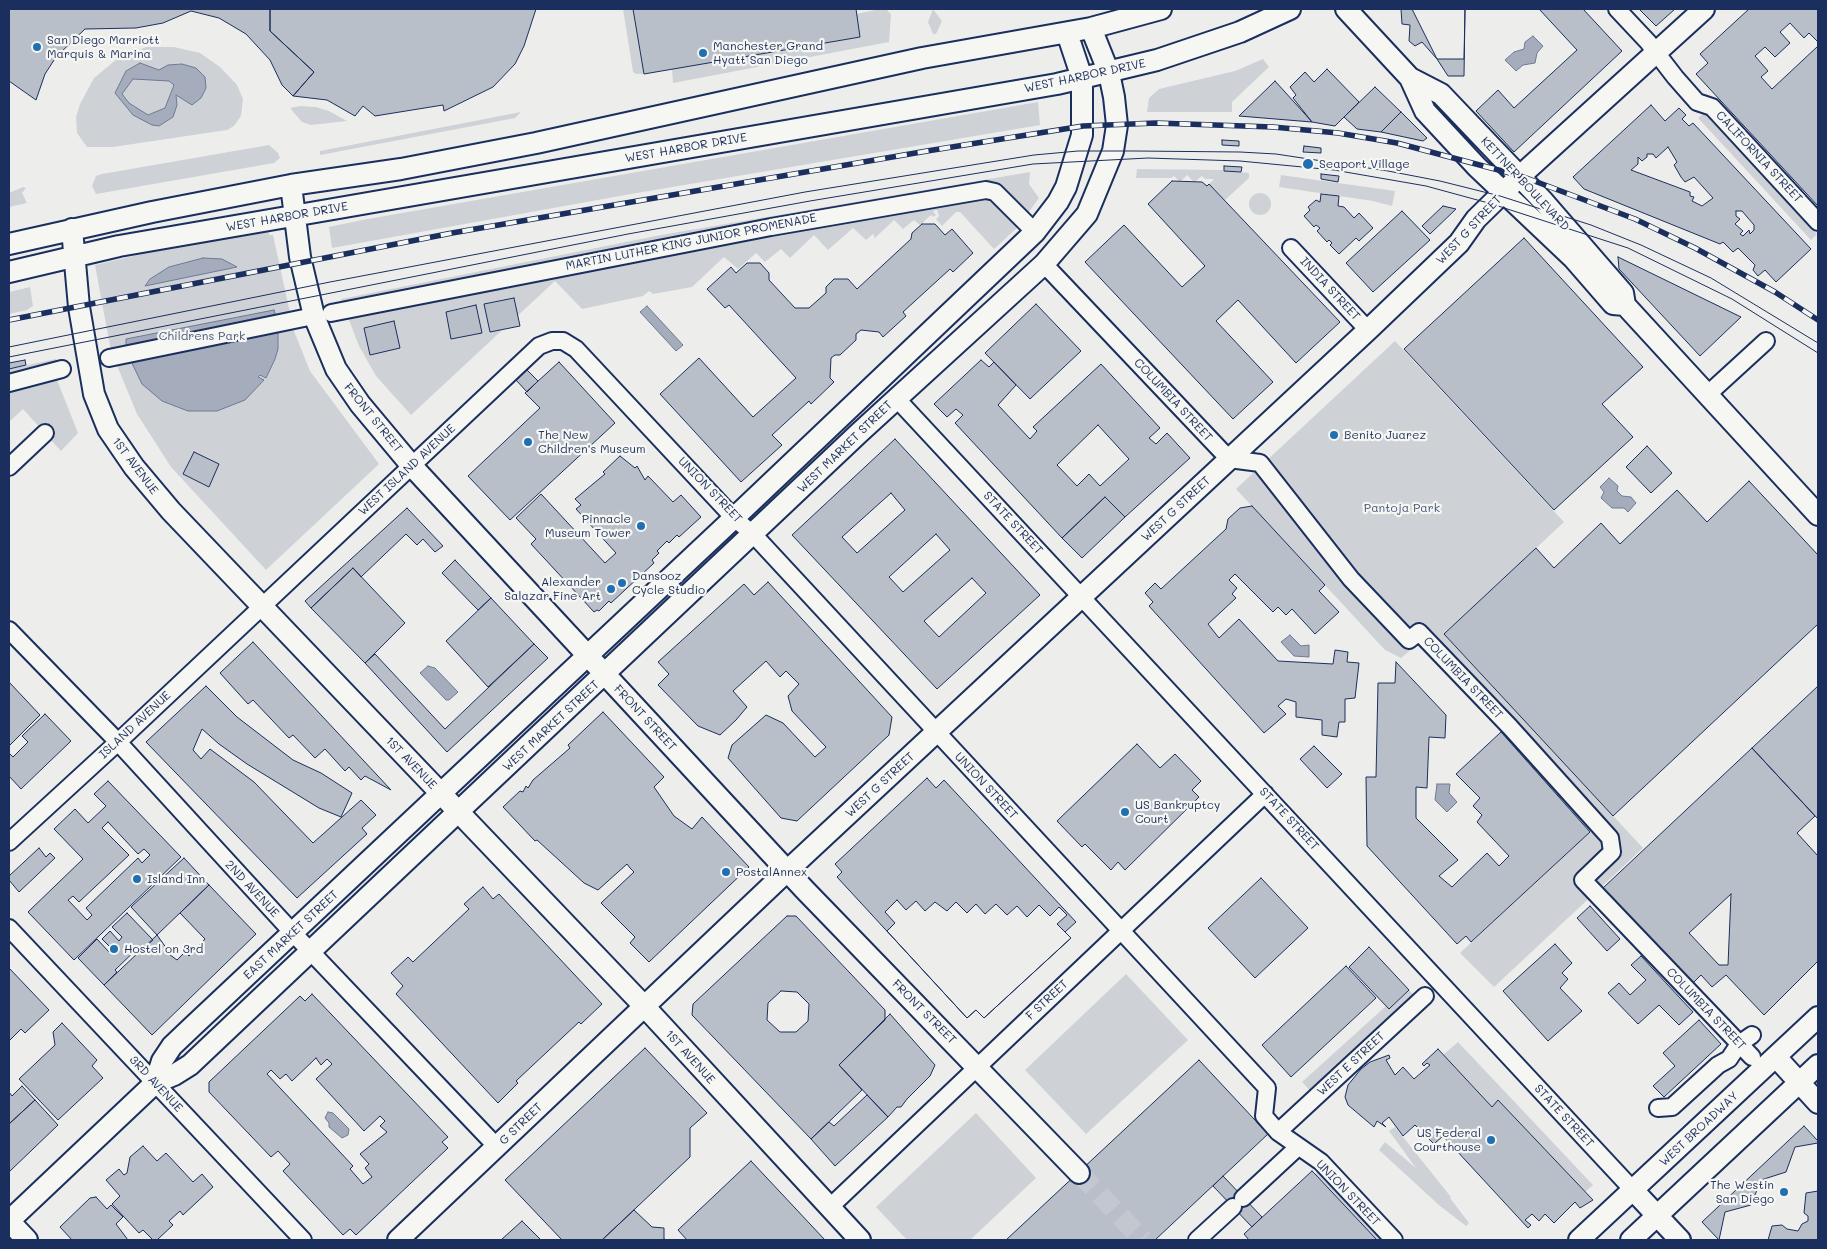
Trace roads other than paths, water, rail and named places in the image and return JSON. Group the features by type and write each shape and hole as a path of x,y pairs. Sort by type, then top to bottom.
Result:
{"main road":[{"path":"9,244 291,185 401,169 536,143 922,58 1091,28 1162,9"},
{"name":"WEST HARBOR DRIVE","path":"9,272 119,246 1108,73 1157,60 1240,32 1290,9"},
{"name":"KETTNER BOULEVARD","path":"1346,9 1410,78 1425,111 1503,193 1573,258 1613,304 1625,305"},
{"name":"WEST G STREET","path":"644,1006 1459,244 1476,219 1519,177 1704,9"},
{"name":"WEST MARKET STREET","path":"458,813 870,422 1044,264 1087,214 1111,159 1116,125 1114,97 1108,73 1091,28"},
{"name":"WEST MARKET STREET","path":"441,795 1035,232 1058,202 1076,161 1083,126 1082,78 1066,33"},
{"name":"KETTNER BOULEVARD","path":"1410,78 1441,94 1554,213 1623,293 1625,305 1818,515"},
{"name":"FRONT STREET","path":"291,185 306,287 314,316 336,369 352,393 411,465 787,871 1079,1172"},
{"name":"1ST AVENUE","path":"72,230 73,257 87,364 94,394 108,429 134,467 171,511 261,607 644,1006 860,1240"},
{"path":"9,233 46,235"},
{"path":"896,398 909,372 930,350 935,338 935,328"},
{"path":"870,422 873,409 884,396 890,382 889,370"},
{"name":"EAST MARKET STREET","path":"155,1083 162,1062 172,1046 441,795"},
{"name":"EAST MARKET STREET","path":"9,1221 155,1083 174,1075 190,1065 458,813"},
{"path":"379,888 376,882 377,877 394,854 393,840"},
{"name":"G STREET","path":"398,1240 644,1006"},
{"name":"WEST BROADWAY","path":"1579,1240 1818,1018"},
{"path":"1776,1057 1818,1102"},
{"path":"1631,1240 1818,1065"},
{"name":"STATE STREET","path":"1633,1190 1680,1240"},
{"path":"9,1221 27,1240"}],"street":[{"name":"CALIFORNIA STREET","path":"1617,9 1657,53 1697,102 1712,107 1818,222"},
{"name":"MARTIN LUTHER KING JUNIOR PROMENADE","path":"331,313 771,227 986,190 994,192 1035,232"},
{"name":"INDIA STREET","path":"1291,248 1368,330"},
{"name":"COLUMBIA STREET","path":"1044,264 1229,459 1260,463 1351,579 1409,640 1420,632 1610,838 1612,852 1583,880 1745,1039 1752,1057"},
{"path":"109,358 125,353 304,318"},
{"name":"WEST ISLAND AVENUE","path":"261,607 539,346 557,341"},
{"name":"UNION STREET","path":"557,341 564,341 576,349 734,518 754,534 1267,1088 1264,1116 1278,1132 1320,1162 1394,1240"},
{"path":"1707,395 1766,341"},
{"path":"9,382 62,370"},
{"name":"STATE STREET","path":"896,398 1633,1190"},
{"path":"9,468 45,433"},
{"name":"ISLAND AVENUE","path":"9,842 261,607"},
{"name":"2ND AVENUE","path":"9,630 118,742 293,933 497,1147"},
{"name":"F STREET","path":"830,1206 1265,794"},
{"name":"3RD AVENUE","path":"9,928 304,1240"},
{"name":"WEST E STREET","path":"1278,1132 1425,996"},
{"path":"1658,1108 1672,1107 1718,1065 1729,1059 1745,1039"},
{"path":"1197,1240 1298,1147"}],"water":[{"path":"1533,36 1543,46 1537,53 1535,63 1523,65 1516,71 1505,60 1514,52 1524,49 1525,42"},
{"path":"140,63 159,70 168,65 182,64 196,68 205,77 206,88 201,98 192,105 176,95 177,105 173,117 159,126 152,125 133,115 115,93 126,71","holes":["133,79 169,81 174,85 165,108 148,115 129,103 122,94"]},
{"path":"203,258 222,259 237,267 145,286 150,279 169,267"},
{"path":"647,306 683,345 676,351 640,312"},
{"path":"274,310 277,320 126,349 126,339"},
{"path":"278,328 278,349 266,378 260,375 258,377 264,380 245,400 217,411 188,411 162,401 142,384 129,357"},
{"path":"1609,478 1618,486 1617,491 1622,496 1631,497 1636,503 1628,512 1624,508 1612,508 1601,498 1604,492 1600,487"},
{"path":"1290,635 1301,646 1309,645 1309,657 1294,656 1281,642"},
{"path":"428,666 435,668 458,692 449,700 446,700 420,673"},
{"path":"1437,784 1450,784 1449,793 1457,802 1447,812 1435,800"},
{"path":"328,1112 333,1113 349,1129 348,1135 342,1138 329,1127 329,1123 325,1118"}],"tunnel":[{"path":"1079,1173 1143,1240"}],"tram line":[{"path":"9,347 330,282 805,192 1034,155 1078,151 1276,154 1388,171 1440,181 1500,196 1591,225 1641,245 1711,278 1818,343"},
{"path":"9,357 628,234 810,201 1033,164 1148,158 1240,161 1334,170 1426,186 1492,204 1628,248 1732,299 1818,353"}],"railway":[{"path":"9,320 452,233 927,151 1083,126 1156,123 1273,127 1338,133 1397,143 1521,176 1635,219 1695,248 1775,292 1818,320"}],"place":[{"name":"San Diego Marriott Marquis & Marina","path":"37,47"},
{"name":"Manchester Grand Hyatt San Diego","path":"703,53"},
{"name":"Seaport Village","path":"1308,164"},
{"name":"Benito Juarez","path":"1334,435"},
{"name":"The New Children's Museum","path":"528,442"},
{"name":"Pinnacle Museum Tower","path":"641,526"},
{"name":"Dansooz Cycle Studio","path":"622,583"},
{"name":"Alexander Salazar Fine Art","path":"611,589"},
{"name":"US Bankruptcy Court","path":"1125,812"},
{"name":"PostalAnnex","path":"726,872"},
{"name":"Island Inn","path":"137,879"},
{"name":"Hostel on 3rd","path":"114,949"},
{"name":"US Federal Courthouse","path":"1491,1140"},
{"name":"The Westin San Diego","path":"1784,1192"}],"park label":[{"name":"Childrens Park","path":"202,336"},
{"name":"Pantoja Park","path":"1402,508"}]}
